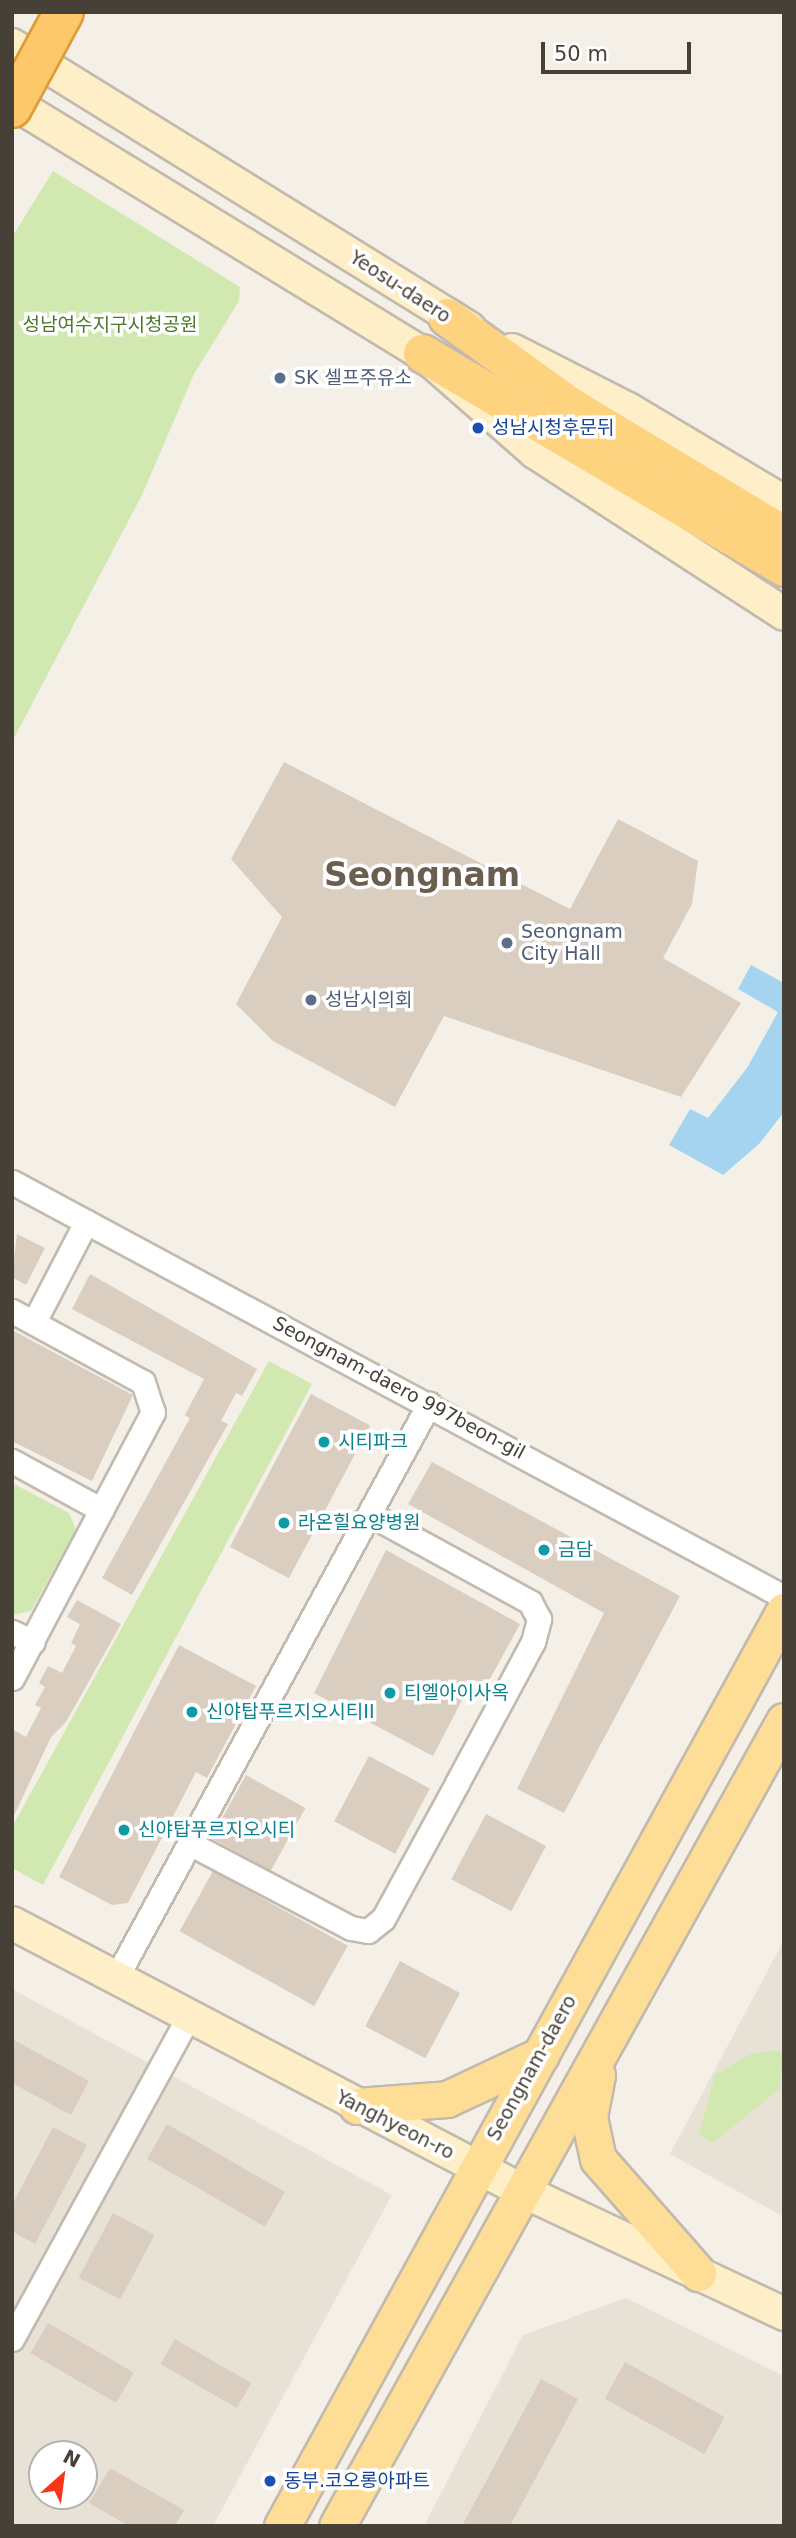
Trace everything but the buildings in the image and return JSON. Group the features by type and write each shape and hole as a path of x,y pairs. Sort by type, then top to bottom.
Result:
{"highway":[{"path":"12,108 64,12"},
{"name":"Yeosu-daero","path":"447,317 567,404 784,535"},
{"path":"422,353 784,567"}],"main road":[{"name":"Yeosu-daero","path":"12,45 447,317"},
{"path":"12,102 422,353 535,452 784,614"},
{"path":"447,317 628,408 784,502"},
{"name":"Seongnam-daero","path":"282,2526 476,2168 541,2055 784,1611"},
{"path":"337,2526 784,1721"},
{"name":"Yanghyeon-ro","path":"12,1923 476,2168 784,2314"},
{"path":"602,2050 589,2117 598,2159 698,2273"},
{"path":"357,2106 447,2099 541,2055"}],"street":[{"name":"Seongnam-daero 997beon-gil","path":"12,1182 784,1597"},
{"path":"34,1322 86,1222"},
{"path":"12,1311 143,1382 153,1412 102,1510 22,1637 12,1678"},
{"path":"116,1978 429,1404"},
{"path":"12,1461 102,1510"},
{"path":"189,1843 351,1928 368,1931 383,1919 533,1642 539,1619 530,1602 369,1514"},
{"path":"12,2339 188,2018"}],"shaded area":[{"path":"784,1940 784,2217 670,2154"},
{"path":"12,1989 392,2195 213,2526 12,2526"},
{"path":"626,2298 784,2376 784,2526 424,2526 523,2335"}],"green space":[{"name":"성남여수지구시청공원","path":"53,171 240,287 239,301 194,374 142,495 12,742 12,237"},
{"path":"269,1361 312,1384 43,1885 12,1868 12,1827"},
{"path":"12,1483 69,1513 76,1530 31,1611 13,1615"},
{"path":"774,2050 784,2054 779,2089 713,2143 699,2135 715,2075 748,2055"}],"water":[{"path":"751,965 784,983 784,1112 759,1144 723,1175 669,1145 690,1109 708,1118 747,1068 778,1012 738,989"}],"place":[{"name":"SK 셀프주유소","path":"280,378"},
{"name":"성남시청후문뒤","path":"478,428"},
{"name":"Seongnam City Hall","path":"507,943"},
{"name":"성남시의회","path":"311,1000"},
{"name":"시티파크","path":"324,1442"},
{"name":"라온힐요양병원","path":"284,1523"},
{"name":"금담","path":"544,1550"},
{"name":"티엘아이사옥","path":"390,1693"},
{"name":"신야탑푸르지오시티II","path":"192,1712"},
{"name":"신야탑푸르지오시티","path":"124,1830"},
{"name":"동부.코오롱아파트","path":"270,2481"}],"district":[{"name":"Seongnam","path":"422,875"}]}
